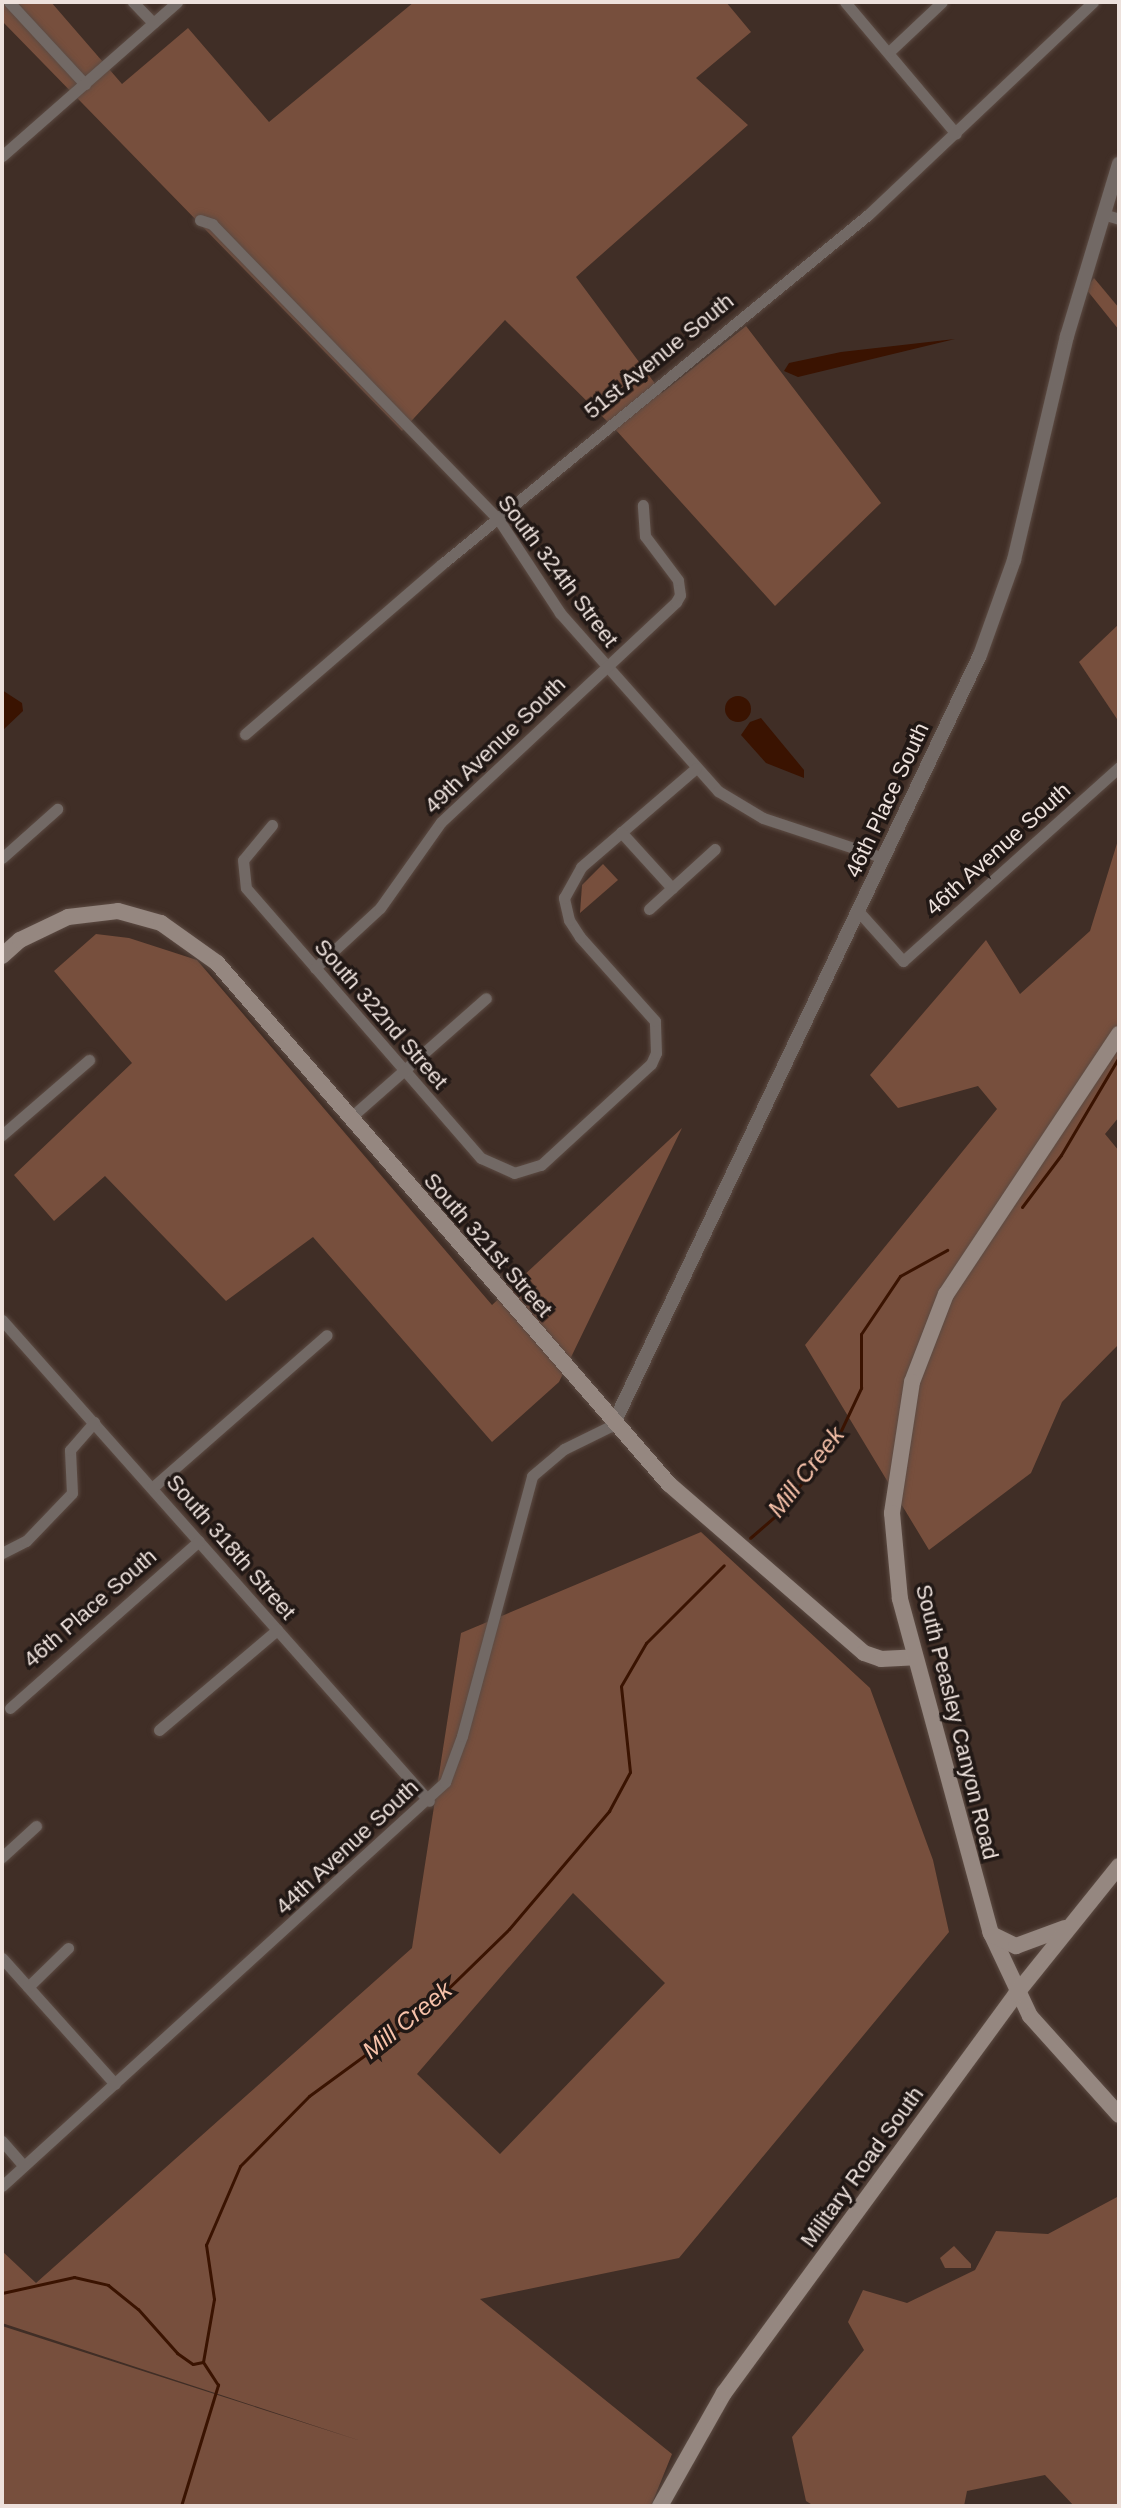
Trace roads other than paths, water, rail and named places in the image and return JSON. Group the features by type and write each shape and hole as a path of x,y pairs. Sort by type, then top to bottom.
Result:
{"main road":[{"name":"South 321st Street","path":"2,956 20,940 92,911 118,911 161,923 217,963 613,1425 669,1484 864,1653 881,1659 915,1657"},
{"name":"South Peasley Canyon Road","path":"1119,1034 961,1268 912,1382 892,1513 900,1599 991,1934 1016,1994 1046,2036 1119,2115"},
{"name":"Military Road South","path":"660,2506 714,2406 1016,1994 1119,1866"},
{"path":"991,1934 1009,1945 1029,1945 1073,1923"}],"street":[{"path":"9,2 85,84"},
{"path":"133,2 153,23"},
{"path":"2,156 177,2"},
{"path":"845,2 890,51 956,134"},
{"path":"890,51 942,2"},
{"name":"51st Avenue South","path":"245,734 869,214 1093,2"},
{"name":"46th Place South","path":"613,1425 980,655 1009,580 1033,494 1051,399 1119,164"},
{"path":"1103,214 1119,219"},
{"name":"South 324th Street","path":"200,220 212,224 499,520 560,613 696,768 745,810 884,858"},
{"name":"49th Avenue South","path":"315,968 380,908 441,822 680,595 671,568 645,536 643,505"},
{"name":"46th Avenue South","path":"859,912 903,961 1119,767"},
{"path":"672,888 621,832 696,768"},
{"path":"2,858 57,809"},
{"name":"South 322nd Street","path":"272,825 243,860 246,888 481,1158 514,1173 541,1165 651,1064 658,1044 655,1021 580,937 564,904 571,878 621,832"},
{"path":"649,909 715,849"},
{"path":"350,1118 486,998"},
{"path":"2,1135 89,1060"},
{"name":"South 318th Street","path":"2,1320 429,1801"},
{"path":"152,1488 327,1335"},
{"path":"2,1553 26,1541 72,1493 70,1450 94,1422"},
{"name":"44th Avenue South","path":"2,2186 429,1801 455,1760 532,1476 564,1449 613,1425"},
{"name":"46th Place South","path":"10,1708 199,1541"},
{"path":"159,1730 277,1630"},
{"path":"2,1857 36,1826"},
{"path":"28,1987 68,1948"},
{"path":"2,1958 115,2084"},
{"path":"2,2141 24,2166"}],"waterway":[{"name":"Mill Creek","path":"1022,1207 1061,1155 1119,1057"},
{"name":"Mill Creek","path":"750,1538 776,1515 836,1441 861,1388 861,1334 900,1276 947,1250"},
{"name":"Mill Creek","path":"181,2506 218,2385 203,2362 214,2299 206,2245 240,2166 309,2096 425,2011 509,1929 609,1811 630,1772 621,1686 646,1643 724,1565"},
{"path":"2,2293 74,2277 108,2285 138,2309 177,2353 193,2364 203,2362"}]}
